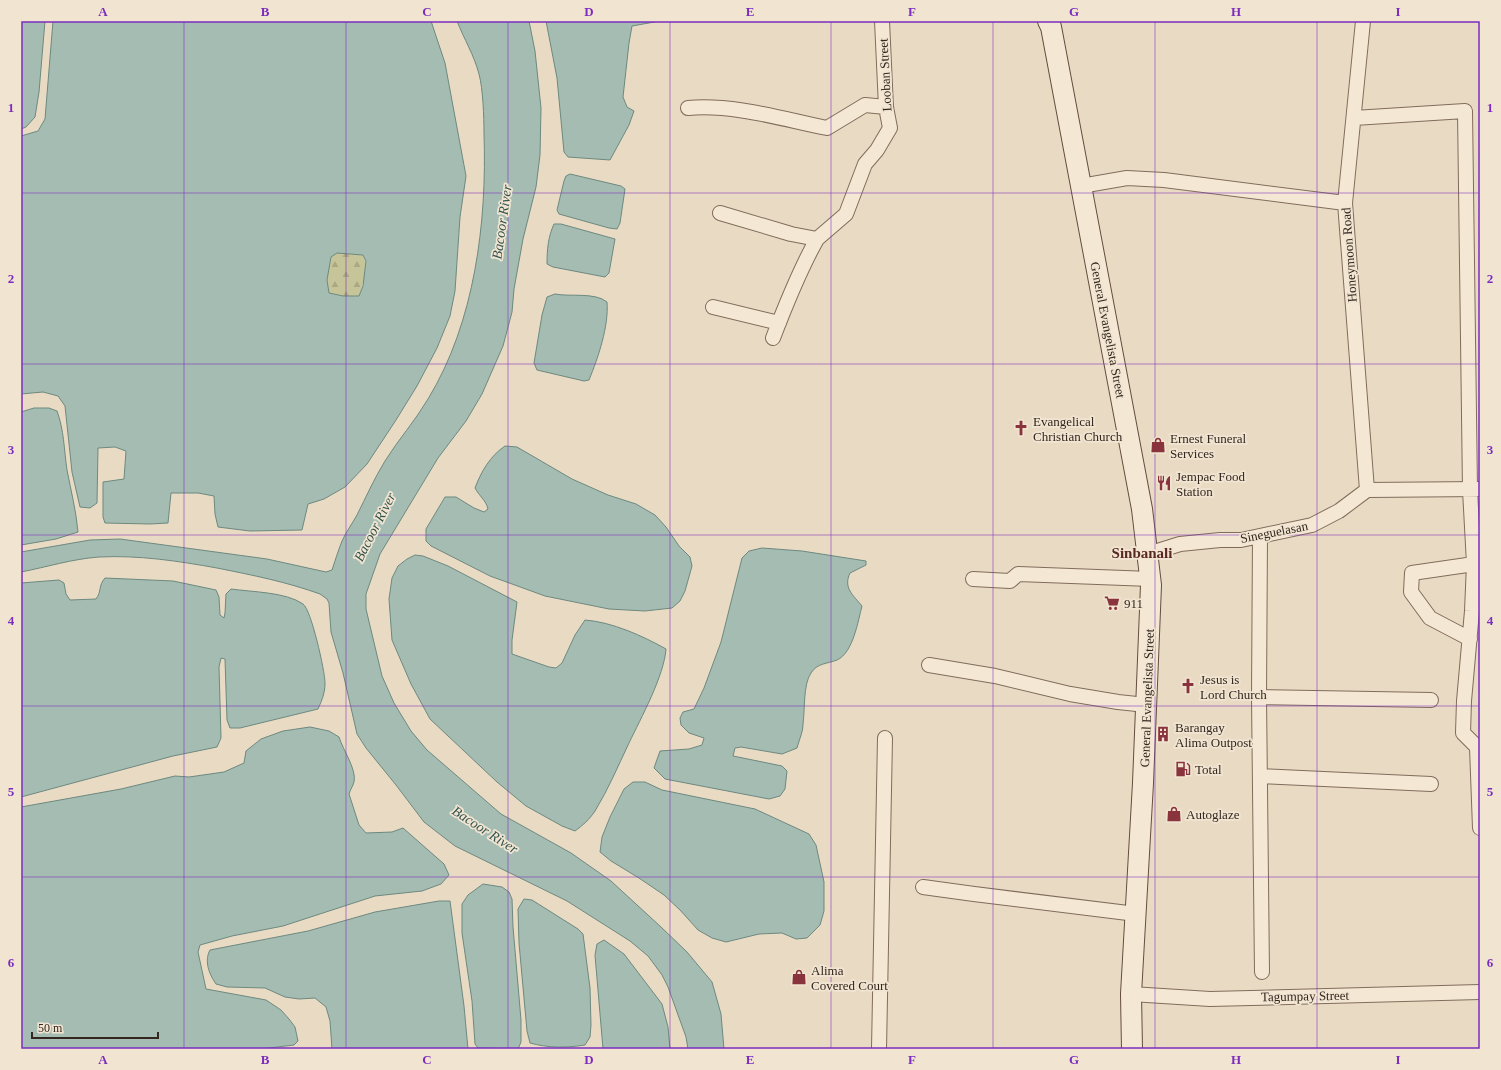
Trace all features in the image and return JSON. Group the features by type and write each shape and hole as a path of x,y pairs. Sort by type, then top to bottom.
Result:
{"main road":[{"name":"General Evangelista Street","path":"1048,21 1051,27 1142,510 1151,579 1143,783 1131,994 1132,1049"}],"street":[{"name":"Looban Street","path":"817,239 846,214 865,164 877,150 890,128 886,107 882,21"},
{"name":"Honeymoon Road","path":"1362,21 1354,118 1344,203 1367,490"},
{"path":"688,108 702,107 744,111 827,128 865,105 886,107"},
{"path":"1354,118 1465,111 1477,564 1462,733 1478,747 1480,828"},
{"path":"1081,186 1127,178 1164,180 1344,203"},
{"path":"720,213 791,234 817,239 803,264 773,338"},
{"path":"713,307 779,323"},
{"path":"1367,490 1475,490"},
{"name":"Sineguelasan","path":"1148,554 1180,544 1220,540 1241,540 1312,525 1339,511 1367,490"},
{"path":"1260,536 1259,697 1262,972"},
{"path":"1470,639 1430,618 1411,592 1412,573 1477,564"},
{"path":"973,578 1010,581 1018,574 1151,579"},
{"path":"929,665 995,676 1070,694 1146,705"},
{"path":"1259,697 1431,700"},
{"path":"879,1049 885,738"},
{"path":"1260,776 1431,784"},
{"path":"923,887 1136,914"},
{"name":"Tagumpay Street","path":"1131,994 1210,999 1480,992"}],"green space":[{"path":"337,253 363,255 365,259 364,281 359,296 343,296 329,293 327,280 331,257"}],"water":[{"path":"21,21 45,21 39,92 35,117 26,127 21,129"},
{"path":"53,21 431,21 445,63 466,176 460,217 455,291 450,316 437,348 417,386 367,464 345,487 324,499 308,504 302,530 250,531 218,527 215,514 214,496 198,493 171,493 168,523 105,523 103,517 103,482 124,479 126,451 115,447 98,448 97,503 90,508 80,507 72,472 65,406 58,396 43,392 21,394 21,136 38,131 45,119","holes":["337,253 363,255 366,261 363,286 359,296 343,296 329,293 327,280 331,257"]},
{"name":"Bacoor River","path":"457,21 529,21 535,51 541,108 540,155 536,187 523,239 514,289 512,312 503,346 482,394 466,421 438,458 380,554 366,594 366,609 382,676 394,703 411,731 427,750 501,814 571,853 611,881 687,952 712,982 721,1014 724,1049 688,1049 686,1037 668,987 662,975 648,956 630,941 567,901 455,846 424,822 366,748 357,734 343,673 331,632 329,603 327,599 320,594 282,582 256,576 158,559 99,557 69,561 21,572 21,552 90,540 120,539 267,559 326,572 332,570 339,548 381,468 423,407 444,369 457,337 467,305 475,271 483,202 484,120 479,74"},
{"path":"546,21 660,21 632,26 623,97 627,107 634,111 629,125 610,160 568,157 564,152 557,78"},
{"path":"570,174 621,186 625,189 620,223 617,229 559,214 557,210 564,181 566,176"},
{"path":"554,224 561,224 615,239 609,273 605,277 553,267 547,264 548,244"},
{"path":"555,294 596,297 607,302 605,331 589,380 584,381 537,370 534,363 542,315 547,297"},
{"path":"34,408 49,408 57,411 62,432 78,532 56,539 21,545 21,412"},
{"path":"505,446 517,447 572,479 608,495 636,504 655,515 666,527 679,546 690,557 692,566 685,591 680,601 672,608 645,611 609,609 545,596 490,576 431,546 426,541 426,529 445,497 456,497 484,512 488,509 486,503 475,488 487,465"},
{"path":"762,548 802,551 866,561 866,565 850,573 848,578 848,587 852,595 862,606 857,628 851,644 843,656 837,660 816,667 808,678 805,691 804,719 797,748 782,754 741,747 735,748 733,756 782,766 787,771 785,789 780,796 769,799 665,779 654,768 660,751 689,749 702,745 704,738 689,733 681,725 680,718 683,712 694,709 704,688 721,642 742,558 749,551"},
{"path":"415,555 423,556 448,566 517,602 512,640 512,654 556,668 562,663 575,635 585,620 595,621 627,630 666,649 657,684 609,786 593,814 575,831 562,826 526,806 497,782 430,719 411,684 392,640 389,599 392,578 398,566"},
{"path":"105,578 173,581 216,590 219,597 220,615 224,618 226,594 231,589 288,597 303,604 310,617 320,654 325,683 324,693 318,709 240,728 230,728 227,720 225,659 221,658 219,667 221,738 217,747 173,756 21,797 21,583 59,580 64,583 66,594 70,600 96,599 101,584"},
{"path":"310,727 329,731 339,737 353,772 354,782 349,794 359,825 366,833 392,832 403,828 444,864 449,875 441,884 422,891 375,896 283,926 232,936 200,945 198,952 206,989 266,1000 281,1010 295,1027 298,1041 294,1045 261,1049 21,1049 21,807 121,789 175,776 189,777 224,772 244,763 246,751 261,739 283,731"},
{"path":"633,782 645,782 662,790 755,809 809,834 816,845 824,882 824,911 820,925 807,938 796,939 782,933 759,934 726,942 712,938 698,930 664,895 611,861 600,852 602,837 610,817 624,789"},
{"path":"483,884 502,887 509,892 512,899 521,1020 521,1042 518,1049 478,1048 475,1044 472,1001 462,933 462,904 468,895"},
{"path":"524,899 532,900 578,929 583,934 590,988 591,1025 590,1037 585,1045 557,1047 530,1043 527,1031 519,943 518,909"},
{"path":"439,901 450,901 464,1006 468,1049 332,1049 330,1021 326,1007 315,998 299,999 285,997 265,988 227,987 216,984 208,967 207,959 210,950 308,931 375,912"},
{"path":"604,940 624,954 662,1004 668,1027 670,1049 603,1049 595,955 597,944"}],"place":[{"name":"Evangelical Christian Church","path":"1021,428"},
{"name":"Ernest Funeral Services","path":"1158,445"},
{"name":"Jempac Food Station","path":"1164,483"},
{"name":"911","path":"1112,603"},
{"name":"Jesus is Lord Church","path":"1188,686"},
{"name":"Barangay Alima Outpost","path":"1163,734"},
{"name":"Total","path":"1183,769"},
{"name":"Autoglaze","path":"1174,814"},
{"name":"Alima Covered Court","path":"799,977"}],"district":[{"name":"Sinbanali","path":"1142,553"}]}
